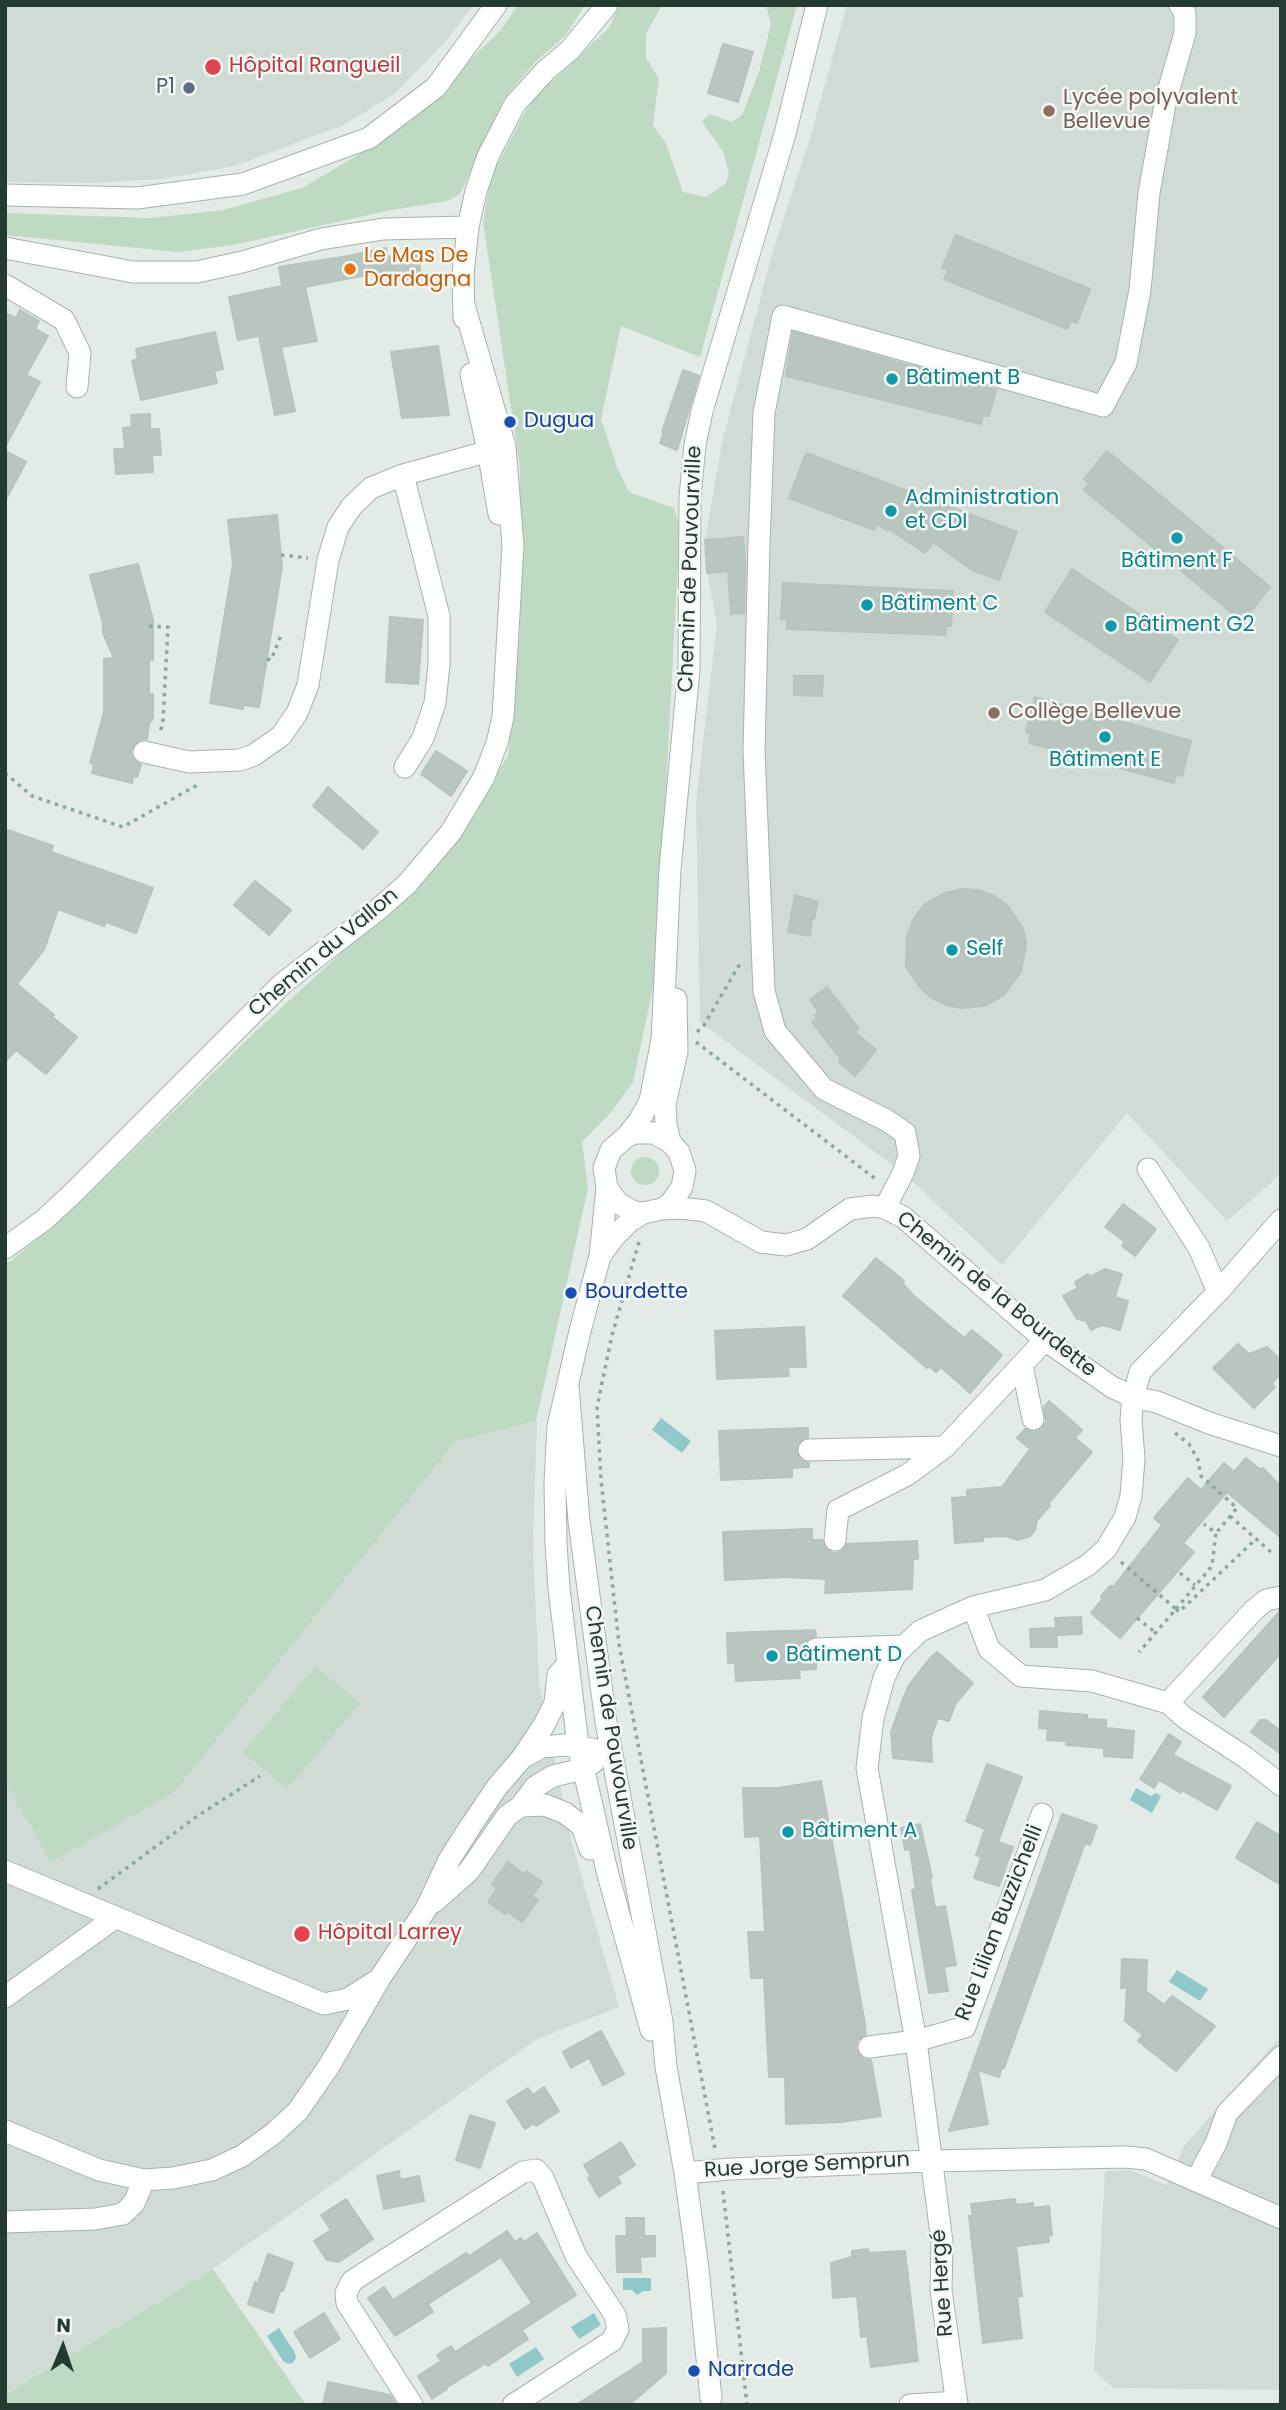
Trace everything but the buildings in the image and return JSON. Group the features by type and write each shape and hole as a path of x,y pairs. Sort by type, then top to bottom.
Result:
{"street":[{"path":"5,195 137,198 243,184 369,138 436,87 496,5"},
{"name":"Chemin du Vallon","path":"588,30 596,5"},
{"name":"Chemin du Vallon","path":"5,1248 44,1220 74,1192 282,984 407,884 451,832 484,777 503,717 513,545 497,449 466,349 463,275 468,227 488,156 516,104 588,30 607,5"},
{"name":"Chemin de Pouvourville","path":"666,2067 651,2029 607,1871 578,1745 559,1589 555,1483 558,1426 600,1256 607,1188 605,1162 611,1150 639,1121 650,1101 663,1040 674,815 689,669 690,498 695,444 702,411 782,146 817,5"},
{"path":"885,1208 909,1156 905,1133 886,1120 824,1089 775,1031 764,991 754,751 759,544 764,413 783,316 1103,406 1126,363 1140,290 1149,193 1166,99 1185,33 1185,13 1180,5"},
{"path":"5,248 133,272 197,272 321,239 383,229 468,227"},
{"path":"5,285 64,320 80,353 77,387"},
{"path":"144,751 189,762 240,760 254,755 281,736 297,713 308,685 328,560 338,527 352,506 371,488 403,475 497,449"},
{"path":"403,475 439,616 439,664 435,703 423,738 405,767"},
{"name":"Chemin de Pouvourville","path":"600,1256 622,1229 677,1196 684,1178 682,1158 670,1142 666,1124 665,1104 677,1052 678,1031 675,984 668,940"},
{"path":"626,1137 635,1133 654,1133 670,1142"},
{"path":"1148,1169 1199,1248 1218,1292"},
{"name":"Chemin de la Bourdette","path":"684,1178 706,1211"},
{"path":"607,1188 618,1203 634,1212 652,1211"},
{"name":"Chemin de la Bourdette","path":"652,1211 681,1208 706,1211 761,1242 786,1245 807,1239 850,1209 873,1206 885,1208 903,1217 1045,1340 1111,1387 1133,1397 1157,1402 1209,1423 1281,1446"},
{"path":"816,1649 903,1646 920,1631 973,1607 1045,1590 1088,1565 1106,1549 1125,1517 1131,1496 1134,1459 1130,1419 1140,1372 1218,1292 1281,1220"},
{"path":"835,1539 838,1510 907,1475 945,1447 1045,1340"},
{"path":"1022,1365 1033,1419"},
{"name":"Chemin de Pouvourville","path":"568,1386 579,1521 611,1752 662,2022 666,2067 685,2173 713,2402"},
{"path":"809,1450 945,1447"},
{"path":"1168,1703 1254,1610 1266,1600 1281,1597"},
{"path":"973,1607 989,1649 1021,1676 1092,1681 1168,1703 1185,1718 1245,1757 1281,1785"},
{"name":"Rue Hergé","path":"903,1646 895,1655 884,1678 873,1718 867,1768 916,2041 942,2242 941,2290 957,2403"},
{"name":"Chemin de Pouvourville","path":"426,1909 449,1860 470,1827 544,1726 555,1703 558,1675 568,1664"},
{"path":"522,1758 542,1747 578,1745 611,1752"},
{"path":"5,2131 99,2170 144,2180 173,2178 212,2170 242,2156 274,2134 299,2111 329,2066 380,1978 426,1909 469,1871 508,1816 521,1806 536,1787 554,1776 583,1769 611,1752"},
{"path":"521,1806 545,1805 565,1813 582,1826 595,1864 607,1871"},
{"name":"Rue Lilian Buzzichelli","path":"916,2041 965,2027 1042,1814"},
{"path":"5,1871 324,2004 348,1999 380,1978"},
{"path":"5,1997 116,1917"},
{"path":"869,2047 916,2041"},
{"path":"1196,2181 1216,2143 1227,2113 1281,2057"},
{"name":"Rue Jorge Semprun","path":"685,2173 719,2169 930,2161 1125,2157 1146,2160 1281,2218"},
{"path":"412,2405 347,2303 346,2293 352,2281 523,2172 536,2170 543,2178 576,2256 615,2315 618,2329 612,2341 513,2405"},
{"path":"5,2222 95,2219 123,2214 134,2203 144,2180"},
{"path":"910,2405 957,2403"}],"path":[{"path":"281,555 328,560"},
{"path":"149,626 168,627 163,720"},
{"path":"267,659 271,660 282,633"},
{"path":"5,773 32,796 124,827 205,780"},
{"path":"690,1038 704,1025 743,960"},
{"path":"641,1237 612,1335 597,1407 601,1480 619,1644 719,2169 747,2405"},
{"path":"1139,1652 1212,1566 1216,1533 1237,1508 1200,1476 1198,1460 1189,1444 1168,1428"},
{"path":"1230,1516 1271,1552"},
{"path":"1204,1524 1216,1533"},
{"path":"1106,1549 1179,1612 1256,1539"},
{"path":"1180,1573 1195,1586"},
{"path":"1137,1618 1156,1633"},
{"path":"80,1903 196,1817 260,1776"}],"shaded area":[{"name":"Hôpital Rangueil","path":"5,5 474,5 447,40 394,94 344,125 235,166 161,179 93,183 5,182"},
{"name":"Collège Bellevue","path":"847,5 1281,5 1281,1174 1227,1221 1127,1113 1002,1265 903,1173 700,1022 696,802 717,623 707,573 705,540 723,438 773,251 810,138"},
{"name":"Hôpital Larrey","path":"537,1421 533,1545 539,1683 572,1843 619,2007 537,2039 213,2269 5,2395 5,1781 51,1861 175,1792 456,1441"},
{"path":"1281,2036 1281,2390 1114,2388 1094,2371 1105,2171 1130,2170 1167,2185 1184,2146"}],"green space":[{"path":"518,5 585,5 566,35 535,62 504,99 460,194 447,201 391,210 233,245 178,252 5,235 5,213 151,218 223,210 302,188 393,134 501,30"},
{"path":"619,5 662,5 646,34 646,58 659,78 653,125 666,144 683,192 706,197 725,184 729,174 723,151 702,122 709,114 732,122 742,115 759,72 771,24 766,5 797,5 700,357 621,326 601,419 617,467 629,492 674,508 680,526 656,973 633,1082 612,1111 582,1142 588,1188 536,1421 456,1441 175,1792 51,1862 5,1781 5,1263 11,1261 80,1202 254,1033 440,862 508,756 520,631 520,467 483,222 491,176 532,100 609,28"},
{"path":"645,1157 655,1161 659,1171 655,1181 645,1185 635,1181 631,1171 635,1161"},
{"path":"316,1666 360,1704 287,1789 243,1752"},
{"path":"213,2269 306,2405 5,2405 5,2395"}],"water":[{"path":"661,1418 691,1441 682,1453 652,1430"},
{"path":"1136,1788 1151,1796 1156,1793 1161,1796 1152,1813 1130,1800"},
{"path":"1177,1970 1208,1989 1200,2001 1169,1982"},
{"path":"623,2278 651,2278 651,2291 643,2291 637,2295 632,2290 623,2290"},
{"path":"594,2313 601,2325 579,2339 571,2327"},
{"path":"279,2328 295,2353 293,2363 283,2361 267,2336"},
{"path":"536,2347 544,2359 517,2377 509,2364"}],"place":[{"name":"Hôpital Rangueil","path":"213,67"},
{"name":"P1","path":"189,88"},
{"name":"Lycée polyvalent Bellevue","path":"1049,111"},
{"name":"Le Mas De Dardagna","path":"350,269"},
{"name":"Bâtiment B","path":"892,379"},
{"name":"Dugua","path":"510,422"},
{"name":"Administration et CDI","path":"891,511"},
{"name":"Bâtiment F","path":"1177,538"},
{"name":"Bâtiment C","path":"867,605"},
{"name":"Bâtiment G2","path":"1111,626"},
{"name":"Collège Bellevue","path":"994,713"},
{"name":"Bâtiment E","path":"1105,737"},
{"name":"Self","path":"952,950"},
{"name":"Bourdette","path":"571,1293"},
{"name":"Bâtiment D","path":"772,1656"},
{"name":"Bâtiment A","path":"788,1832"},
{"name":"Hôpital Larrey","path":"302,1934"},
{"name":"Narrade","path":"694,2371"}]}
